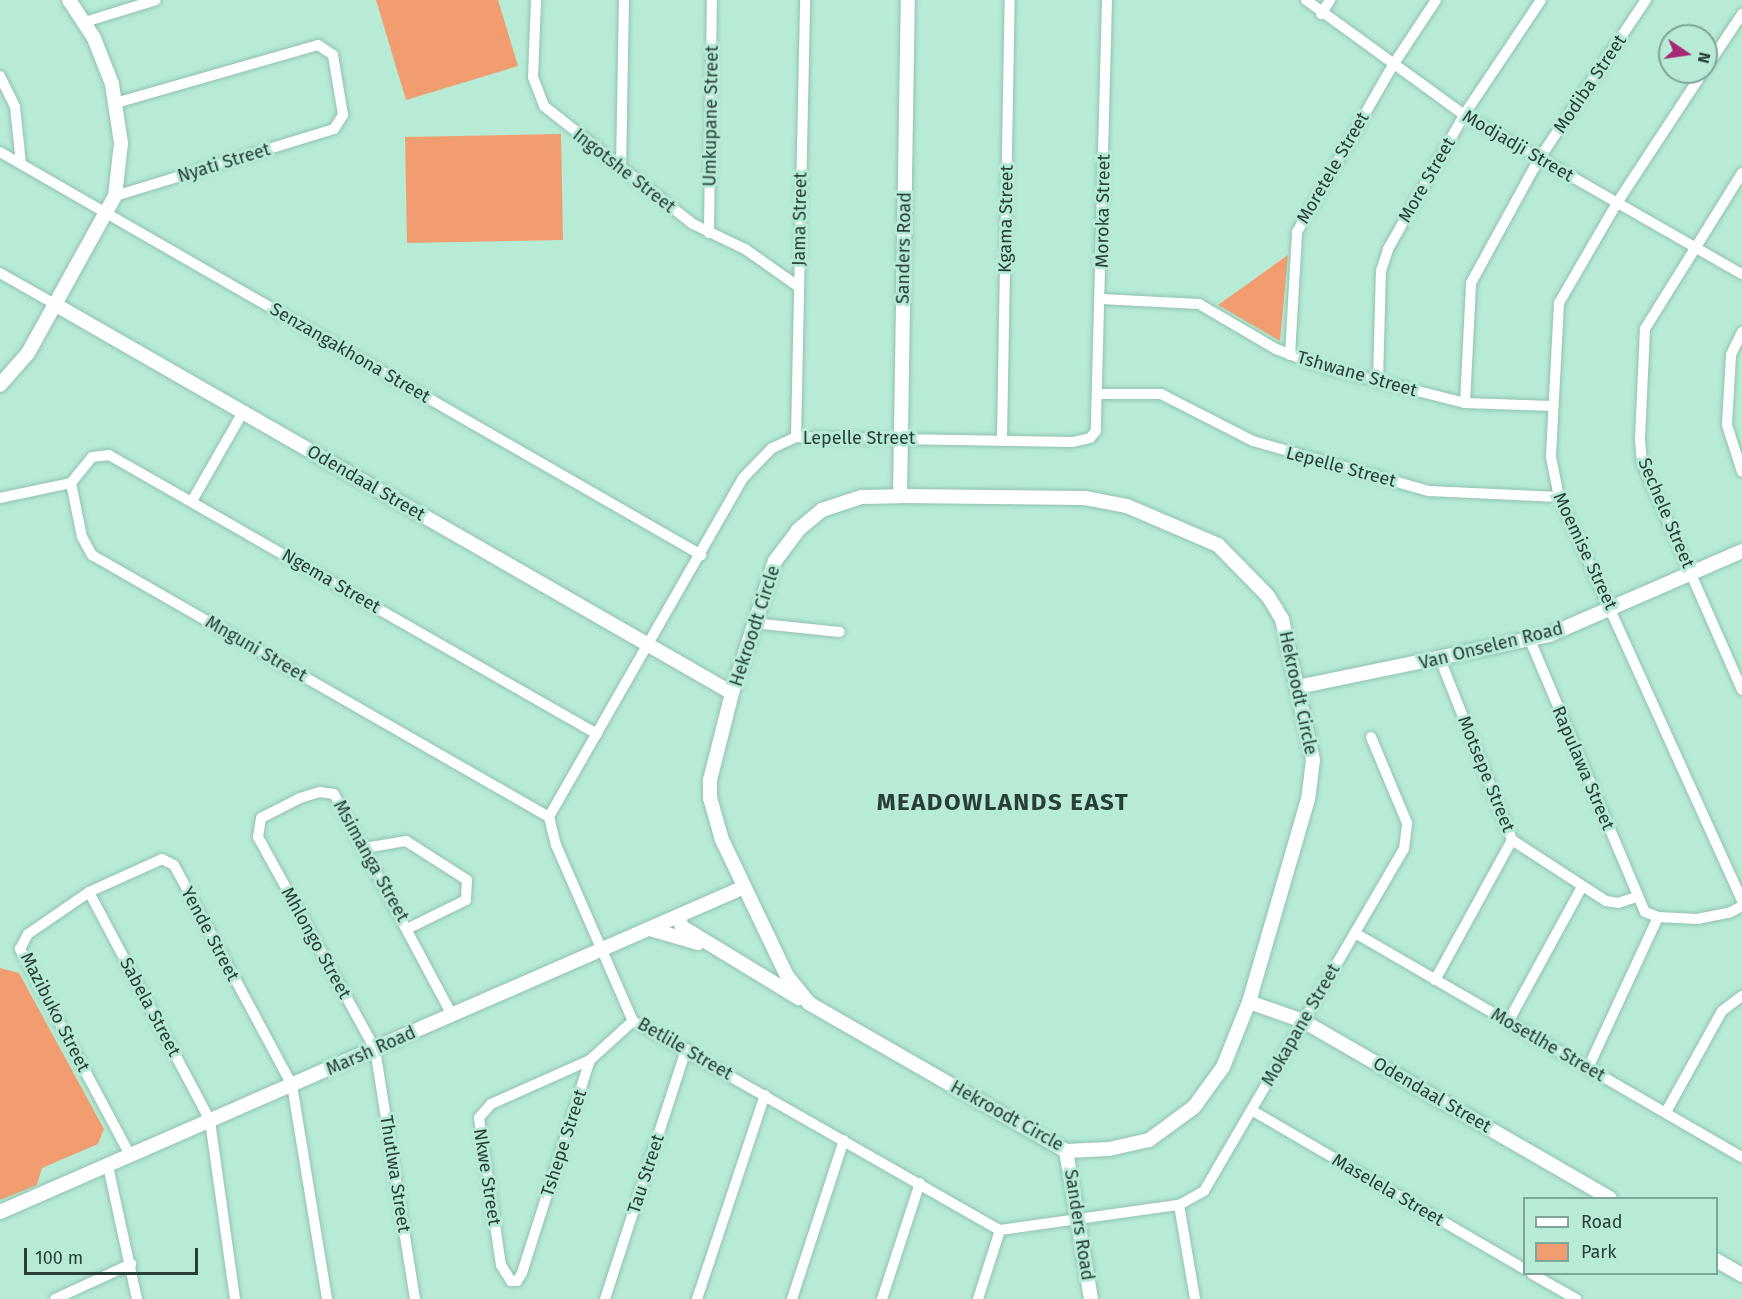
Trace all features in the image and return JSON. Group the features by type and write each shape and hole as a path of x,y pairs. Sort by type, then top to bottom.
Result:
{"street":[{"path":"0,385 18,368 108,214 115,196 121,165 116,103 102,53 85,22 69,0"},
{"path":"85,22 156,0"},
{"name":"Ingotshe Street","path":"536,0 533,77 538,97 621,169 710,233 745,249 799,287"},
{"path":"621,169 624,0"},
{"name":"Umkupane Street","path":"710,233 712,0"},
{"name":"Jama Street","path":"796,437 805,0"},
{"name":"Sanders Road","path":"900,496 908,0"},
{"name":"Kgama Street","path":"1002,438 1010,0"},
{"name":"Moroka Street","path":"1099,422 1107,0"},
{"name":"Modjadji Street","path":"1306,0 1321,14 1464,115 1742,274"},
{"path":"1321,14 1330,0"},
{"name":"Moretele Street","path":"1290,355 1297,232 1393,64 1436,0"},
{"name":"More Street","path":"1378,382 1384,261 1464,115 1541,0"},
{"name":"Modiba Street","path":"1465,403 1471,283 1539,159 1646,0"},
{"name":"Moemise Street","path":"1718,50 1742,14"},
{"name":"Nyati Street","path":"115,196 334,129 343,115 333,55 325,47 311,46 116,103"},
{"path":"0,76 15,107 21,164"},
{"name":"Moemise Street","path":"1696,84 1617,203 1559,303 1551,457 1559,497 1612,608 1742,901"},
{"name":"Senzangakhona Street","path":"0,152 700,555"},
{"name":"Sechele Street","path":"1742,173 1693,246 1643,336 1640,440 1642,463 1742,690"},
{"name":"Odendaal Street","path":"0,273 732,693"},
{"name":"Tshwane Street","path":"1101,299 1199,304 1290,355 1378,382 1465,403 1552,406"},
{"path":"1742,332 1731,355 1727,425 1742,472"},
{"name":"Lepelle Street","path":"1098,394 1161,394 1253,441 1429,491 1559,497"},
{"path":"192,501 243,412"},
{"name":"Lepelle Street","path":"648,645 743,478 772,448 796,437 1082,440 1090,438 1099,422"},
{"name":"Ngema Street","path":"71,483 86,462 103,454 192,501 597,734"},
{"path":"0,498 71,483"},
{"name":"Mnguni Street","path":"71,483 82,537 92,555 549,817"},
{"name":"Hekroodt Circle","path":"900,496 1101,498 1203,537 1229,553 1276,607 1288,639 1298,687 1312,760 1312,780 1249,1002 1223,1067 1194,1107 1173,1126 1149,1140 1130,1145 1066,1151 809,1003 787,976 742,888 710,798 710,780 753,623 775,561 810,518 850,500 900,496"},
{"name":"Van Onselen Road","path":"1298,687 1530,640 1612,608 1742,551"},
{"path":"753,623 840,632"},
{"name":"Rapulawa Street","path":"1530,640 1637,897"},
{"path":"549,817 648,645"},
{"name":"Motsepe Street","path":"1435,980 1512,840 1440,659"},
{"name":"Mokapane Street","path":"1078,1218 1179,1205 1204,1191 1404,849 1408,833 1400,803 1371,737"},
{"name":"Msimanga Street","path":"258,837 257,826 265,815 300,798 328,792 338,799 409,928 452,1015"},
{"name":"Betlile Street","path":"549,817 556,845 633,1021 686,1049 1000,1230"},
{"name":"Mhlongo Street","path":"258,837 375,1049"},
{"path":"1512,840 1606,901 1618,903 1637,897 1645,912 1658,917 1706,918 1729,914 1742,906"},
{"path":"365,848 406,841 467,880 466,900 409,928"},
{"name":"Yende Street","path":"89,892 154,860 172,863 292,1085"},
{"path":"1508,1022 1582,887"},
{"name":"Marsh Road","path":"0,1212 601,952 742,888"},
{"name":"Sabela Street","path":"89,892 210,1121 235,1299"},
{"name":"Mazibuko Street","path":"89,892 28,934 21,954 130,1155"},
{"path":"678,917 682,927 809,1003"},
{"path":"1588,1068 1658,917"},
{"path":"650,929 717,948"},
{"name":"Mosetlhe Street","path":"1355,933 1742,1157"},
{"path":"1666,1112 1722,1011 1742,996"},
{"name":"Odendaal Street","path":"1249,1002 1303,1021 1608,1197"},
{"name":"Tshepe Street","path":"517,1281 590,1060 633,1021"},
{"name":"Thutlwa Street","path":"375,1049 415,1299"},
{"name":"Tau Street","path":"605,1299 686,1049"},
{"name":"Nkwe Street","path":"517,1281 508,1278 501,1265 478,1118 491,1104 590,1060"},
{"path":"292,1085 327,1299"},
{"path":"697,1299 765,1095"},
{"name":"Maselela Street","path":"1252,1111 1523,1268"},
{"path":"792,1299 844,1140"},
{"name":"Sanders Road","path":"1066,1151 1091,1299"},
{"path":"108,1166 137,1299"},
{"path":"882,1299 920,1183"},
{"path":"1179,1205 1195,1299"},
{"path":"978,1299 1000,1230 1078,1218"},
{"path":"1718,1261 1742,1275"},
{"path":"55,1299 131,1264"},
{"path":"1534,1275 1576,1299"}],"green space":[{"path":"376,0 498,0 518,66 406,100"},
{"path":"561,134 563,240 407,243 405,137"},
{"path":"1288,255 1280,341 1218,305"},
{"path":"0,968 19,973 104,1129 98,1144 42,1168 37,1185 0,1200"}],"district":[{"name":"MEADOWLANDS EAST","path":"1003,803"}]}
